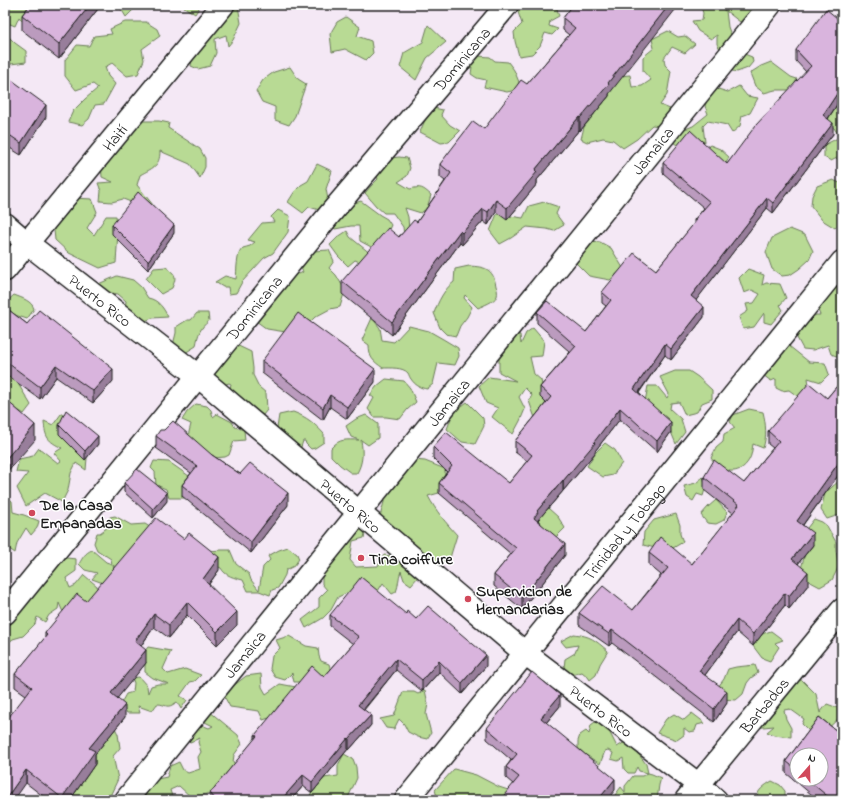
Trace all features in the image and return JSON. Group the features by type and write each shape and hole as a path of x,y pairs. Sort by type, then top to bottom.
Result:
{"street":[{"name":"Haití","path":"5,270 223,5"},
{"name":"Dominicana","path":"5,613 330,214 507,5"},
{"name":"Jamaica","path":"126,800 770,5"},
{"name":"Puerto Rico","path":"5,224 27,243 198,376 692,793 716,800"},
{"name":"Trinidad y Tobago","path":"406,800 842,262"},
{"name":"Barbados","path":"692,793 842,610"}],"green space":[{"path":"5,5 34,5 24,23 19,17 15,26 5,22"},
{"path":"122,5 136,5 126,17 120,7"},
{"path":"181,5 201,5 195,14"},
{"path":"227,5 238,6 241,23 233,40 228,46 226,35 215,39 216,53 210,66 198,69 191,66 193,53"},
{"path":"520,5 556,5 559,16 550,21 549,26 558,29 552,35 545,33 540,46 532,54 519,56 514,32 522,24 517,9"},
{"path":"703,5 717,5 725,11 725,5 752,5 751,10 740,22 726,11 728,27 734,43 722,52 717,44 717,35 711,39 698,31 692,21 702,20 703,13 701,7"},
{"path":"346,17 360,27 357,36 371,41 373,53 366,60 345,49 332,52 330,34 337,22"},
{"path":"125,22 146,22 157,29 160,36 142,49 144,60 138,74 127,76 112,63 105,67 108,76 115,84 104,104 95,105 89,119 82,125 68,122 73,111 98,88 93,84 76,90 65,76 65,60 77,45 89,46 94,36 112,34 110,29"},
{"path":"428,25 446,42 427,58 416,80 400,67 404,53 423,42"},
{"path":"668,31 678,37 685,36 695,44 685,53 672,47 664,58 665,65 671,71 667,95 660,105 670,109 659,126 652,125 637,139 623,148 613,140 603,138 587,142 581,139 584,127 609,96 603,87 618,76 630,75 632,87 642,86 651,80 643,71 643,57 654,48 652,39"},
{"path":"5,33 26,51 26,62 11,64 5,67"},
{"path":"734,50 752,57 753,62 748,68 737,72 728,70"},
{"path":"478,56 490,57 495,61 508,62 514,70 519,82 516,90 507,92 484,87 486,80 477,78 471,74 472,67 467,70 463,67 464,62"},
{"path":"771,62 791,77 797,79 791,90 775,90 764,93 755,86 750,73"},
{"path":"290,67 298,79 306,84 295,116 289,125 275,120 275,107 262,102 256,91 263,80 274,72"},
{"path":"739,86 747,96 758,98 750,113 742,116 740,126 732,133 727,125 708,121 703,126 705,142 695,138 683,149 664,136 669,130 693,126 708,114 705,106 708,97 718,89 728,92"},
{"path":"841,106 842,144 840,146 839,157 831,161 824,157 824,145 840,137 834,128 818,121 828,107"},
{"path":"429,107 443,110 441,115 450,125 460,131 449,142 441,143 420,132 425,120 418,114"},
{"path":"134,121 159,121 169,123 168,128 200,149 205,158 205,167 200,178 190,164 160,151 159,161 157,164 152,169 140,175 137,185 153,205 152,210 123,199 112,202 100,201 101,191 98,183 113,182 102,177 101,163"},
{"path":"710,145 720,149 729,157 719,178 706,148"},
{"path":"399,157 407,158 410,168 407,176 398,182 410,189 422,188 431,195 427,208 421,213 405,208 408,217 409,230 404,236 403,227 393,213 384,213 365,193 378,179 372,166 383,159"},
{"path":"317,164 332,171 326,189 329,205 351,204 361,201 387,219 391,225 385,238 375,249 360,241 359,226 335,229 322,215 323,211 309,207 303,213 288,202 295,191 308,181"},
{"path":"833,180 842,184 842,222 835,228 822,220 811,206 812,196 817,186"},
{"path":"73,198 92,199 97,212 87,228 94,235 106,216 116,216 118,231 116,263 100,268 69,253 55,240 53,220"},
{"path":"544,202 559,207 556,214 564,225 554,231 527,227 500,244 490,231 497,214 523,218 529,206"},
{"path":"278,210 290,216 288,232 273,253 264,258 242,282 236,293 229,294 228,287 223,287 215,282 225,276 236,279 238,258 241,250 255,242 248,240 262,223 274,222 271,217"},
{"path":"790,229 805,235 813,251 809,260 799,269 790,275 782,276 772,269 766,252 772,238"},
{"path":"347,231 350,237 371,254 364,264 355,260 348,266 330,245"},
{"path":"580,240 600,242 611,248 623,268 610,280 589,276 568,255"},
{"path":"329,250 334,261 329,268 336,275 345,290 340,307 330,309 315,317 307,325 292,333 267,329 256,321 294,270 299,274 303,272 297,261 313,251"},
{"path":"469,266 484,268 493,275 497,296 491,302 478,308 465,295 464,298 472,307 460,326 456,336 446,334 440,328 434,313 444,292 454,282 455,269"},
{"path":"166,267 174,274 175,281 172,288 161,294 146,279 154,268"},
{"path":"748,269 764,275 762,285 766,283 780,284 786,298 780,305 783,310 771,324 764,322 764,313 754,327 743,329 739,317 748,311 746,304 754,303 760,294 752,290 744,293 739,278"},
{"path":"117,276 133,280 141,287 148,298 161,305 168,317 152,318 141,323 125,309 126,301 118,294 105,292 96,285"},
{"path":"842,279 842,358 831,354 828,345 813,350 803,349 797,338 804,321 816,315 820,315 813,298"},
{"path":"14,295 26,300 33,306 34,309 27,319 15,315 5,319 5,303"},
{"path":"197,313 208,313 209,321 203,326 196,346 185,353 173,345 176,327 187,320 191,320"},
{"path":"372,318 380,328 382,340 394,342 409,326 429,331 458,348 459,356 455,365 438,363 433,384 427,389 416,385 406,371 396,368 383,368 372,359 369,345 362,340"},
{"path":"533,328 544,341 542,356 530,357 534,374 541,380 547,412 535,418 529,401 532,395 525,388 519,397 525,409 513,434 492,417 498,408 486,403 479,386 489,377 516,381 499,372 499,357 506,331 520,335 521,344 526,333"},
{"path":"230,342 251,352 253,375 259,387 266,393 267,410 263,415 228,396 231,384 229,383 221,386 209,379"},
{"path":"789,346 809,362 825,363 829,374 821,382 808,378 809,385 800,398 789,390 782,391 776,388 776,379 771,381 755,369 770,350"},
{"path":"5,371 17,382 31,405 24,414 9,404 5,399"},
{"path":"675,371 689,371 712,390 712,399 702,403 697,412 685,415 679,402 671,403 670,409 681,419 685,432 676,444 671,432 644,407 648,386 657,386 667,398 669,394 660,377"},
{"path":"386,379 404,381 410,388 416,402 400,419 374,417 368,409 374,398 370,395 377,386"},
{"path":"467,402 483,418 484,426 475,444 462,442 447,429 453,413"},
{"path":"196,404 207,406 211,410 213,417 217,414 232,422 235,427 244,430 245,440 234,441 229,455 214,458 188,436 191,424 182,420 187,412"},
{"path":"749,409 763,412 766,430 763,448 753,444 751,456 745,465 735,471 725,470 711,458 716,448 723,442 724,434 735,428 730,422 733,415"},
{"path":"293,412 306,418 317,427 324,434 324,442 311,449 305,441 303,441 300,450 277,428 279,415"},
{"path":"61,414 67,414 63,426 75,450 87,458 86,470 76,463 71,473 68,490 62,502 45,493 26,506 17,488 28,473 16,472 19,459 33,456 39,448 58,463 61,461 54,453 62,448 50,441 46,435 44,421 53,425"},
{"path":"366,415 378,424 378,438 368,445 361,440 362,453 360,465 357,473 351,473 331,456 331,448 340,441 359,440 351,437 346,426 356,419"},
{"path":"605,443 615,450 622,463 613,475 603,477 587,466 595,453"},
{"path":"403,459 425,461 445,469 445,485 439,493 428,496 441,517 457,535 449,561 438,563 405,552 379,520 384,502 383,483"},
{"path":"154,461 169,462 189,476 191,489 185,498 169,498 166,489 156,485 155,472 151,468"},
{"path":"703,477 706,486 703,496 697,494 693,501 687,497 684,486 696,483"},
{"path":"839,481 842,483 842,514 827,519 821,510 825,493"},
{"path":"5,496 12,501 13,512 39,521 37,528 31,535 26,528 17,543 15,553 5,546"},
{"path":"716,500 727,512 724,520 716,524 707,523 701,515"},
{"path":"548,508 558,517 565,528 555,538 538,532 536,511"},
{"path":"676,514 680,525 680,534 683,542 668,551 643,545 644,532 654,520"},
{"path":"115,516 131,525 145,524 156,531 119,570 113,565 114,570 103,583 92,579 97,573 85,570 79,564 84,556 92,550 106,562 112,564 111,559 97,550 94,543 97,533 100,533 108,527 110,517"},
{"path":"814,519 827,526 836,542 839,566 832,580 820,587 805,579 801,569 808,541 807,528"},
{"path":"367,524 364,538 353,541 350,560 356,567 378,566 384,555 413,559 418,577 411,585 404,580 401,571 398,587 396,592 392,594 383,583 378,591 353,590 338,597 331,610 323,618 306,628 302,620 319,607 319,598 327,590 322,584 322,578 329,560 346,547 344,532"},
{"path":"288,547 297,554 299,559 294,566 286,570 278,588 272,590 270,595 259,591 248,591 243,580 230,576 221,568 213,565 209,551 230,550 236,564 249,574 251,580 259,590 263,567 270,560 268,556"},
{"path":"67,558 76,559 76,571 66,578 70,588 76,585 84,575 97,586 96,596 70,622 59,603 58,609 49,615 45,622 37,617 35,624 23,636 13,639 5,645 5,612 40,577 46,582 51,575 45,574 53,560"},
{"path":"771,631 783,640 775,643 779,647 770,661 762,658 753,646 755,636"},
{"path":"574,634 592,639 608,651 600,664 596,675 590,680 582,672 572,675 564,668 565,659 575,653 578,645 566,647 561,641"},
{"path":"289,636 306,646 318,648 321,661 329,664 331,671 323,682 294,682 292,673 285,680 275,677 270,669 272,656 280,648 276,640"},
{"path":"148,647 171,651 163,669 168,674 185,669 201,675 195,681 190,682 180,696 187,700 181,709 177,702 168,706 157,704 152,711 138,706 140,713 127,713 121,703 126,694 133,692 134,683 132,678 139,677 147,686 148,693 151,686 158,684 169,684 153,678 145,672 144,652"},
{"path":"755,665 758,673 747,683 743,694 736,700 721,699 718,687 724,679 728,669"},
{"path":"261,674 262,687 266,694 280,684 296,687 290,704 278,706 272,717 263,720 259,711 230,707 223,694 246,676"},
{"path":"802,680 816,694 820,713 827,704 838,708 839,718 823,733 808,730 802,724 804,719 790,709 784,710 786,719 791,728 791,737 774,735 767,732 774,726 753,728 742,724 741,715 750,704 765,704 783,682"},
{"path":"425,690 428,704 426,714 431,733 427,739 418,737 408,732 404,724 399,719 394,729 386,728 380,719 394,716 403,692 414,692 418,694"},
{"path":"209,711 238,735 242,744 234,755 233,762 241,768 217,791 192,798 179,786 170,790 173,800 147,800 142,796 147,781 167,777 170,766 179,762 183,770 188,773 200,769 198,757 201,752 198,742 200,738 190,742 186,739 199,724 209,728 213,726 203,721"},
{"path":"692,713 705,723 697,725 695,731 689,732 684,728 684,735 677,740 657,733 666,719 674,714 684,720"},
{"path":"112,722 118,734 120,748 113,756 118,779 110,796 90,800 71,797"},
{"path":"595,722 608,729 617,747 625,742 640,756 646,764 648,773 639,771 637,767 634,773 628,773 624,769 623,758 618,761 611,759 613,753 608,750 605,751 600,764 578,748 580,735 586,731 589,734 591,725"},
{"path":"344,754 353,759 356,767 357,778 347,800 308,800 314,787 324,778 338,776 338,765"},
{"path":"454,769 476,775 508,790 522,800 497,800 490,796 490,800 438,800 435,790"},
{"path":"648,773 661,778 657,800 621,800 615,795 621,787 625,792 625,786 633,776 642,776"},
{"path":"772,781 780,785 785,791 785,800 756,800 759,791"}],"building":[{"path":"30,5 90,5 59,44 22,15"},
{"path":"573,5 669,5 608,83 609,84 580,118 579,117 535,170 537,172 507,208 496,200 488,212 483,209 462,233 460,231 392,322 342,281 388,228 399,237 414,220 417,222 451,173 440,164 473,121 484,129 521,80 527,84 575,28 563,18"},
{"path":"826,9 842,22 842,86 823,115 833,123 773,203 767,198 691,296 704,307 671,349 665,344 634,389 671,422 657,441 620,408 594,442 595,443 537,511 538,512 534,518 565,544 522,598 494,575 516,548 439,483 452,466 433,447 446,432 509,483 532,455 515,441 551,397 540,387 576,346 537,312 547,301 586,332 611,300 602,292 634,253 656,270 696,221 694,220 710,202 663,163 690,130 727,164 756,125 811,66 796,50"},
{"path":"5,75 46,105 21,143 5,132"},
{"path":"138,192 174,225 148,261 112,225"},
{"path":"5,307 27,324 39,310 113,369 93,391 56,365 40,387 5,361"},
{"path":"298,313 375,369 347,407 330,395 323,408 262,361"},
{"path":"842,380 842,458 797,521 813,533 792,559 808,572 789,596 785,593 753,634 737,620 699,671 727,691 714,709 612,630 609,634 579,613 603,586 633,610 668,568 649,553 660,537 692,564 739,505 704,477 714,460 744,483 779,441 768,431 809,383 827,398"},
{"path":"5,399 35,425 5,460"},
{"path":"66,410 98,436 85,451 59,425"},
{"path":"173,421 212,455 240,474 250,463 288,493 251,542 182,485 197,466 156,436 160,430 164,430"},
{"path":"137,469 167,493 153,509 124,483"},
{"path":"156,518 184,539 189,533 219,557 203,579 237,612 217,632 187,602 169,625 154,614 135,641 146,650 111,693 125,705 89,748 95,751 62,798 26,770 5,800 5,722 32,687 15,674 47,635 45,633 77,594 86,601"},
{"path":"361,577 406,614 407,611 416,619 428,606 486,655 462,683 439,661 422,680 396,659 358,705 371,715 349,739 348,738 312,782 303,775 281,800 216,800 210,793 257,736 255,735 312,666 324,677 359,637 330,615"},
{"path":"532,672 560,695 541,718 615,779 598,800 500,800 519,777 506,767 517,754 487,728"},
{"path":"819,717 842,735 842,800 832,800 817,787 829,787 829,747 796,747"}],"place":[{"name":"De la Casa Empanadas","path":"32,513"},
{"name":"Tina coiffure","path":"361,558"},
{"name":"Supervicion de Hernandarias","path":"468,599"}]}
